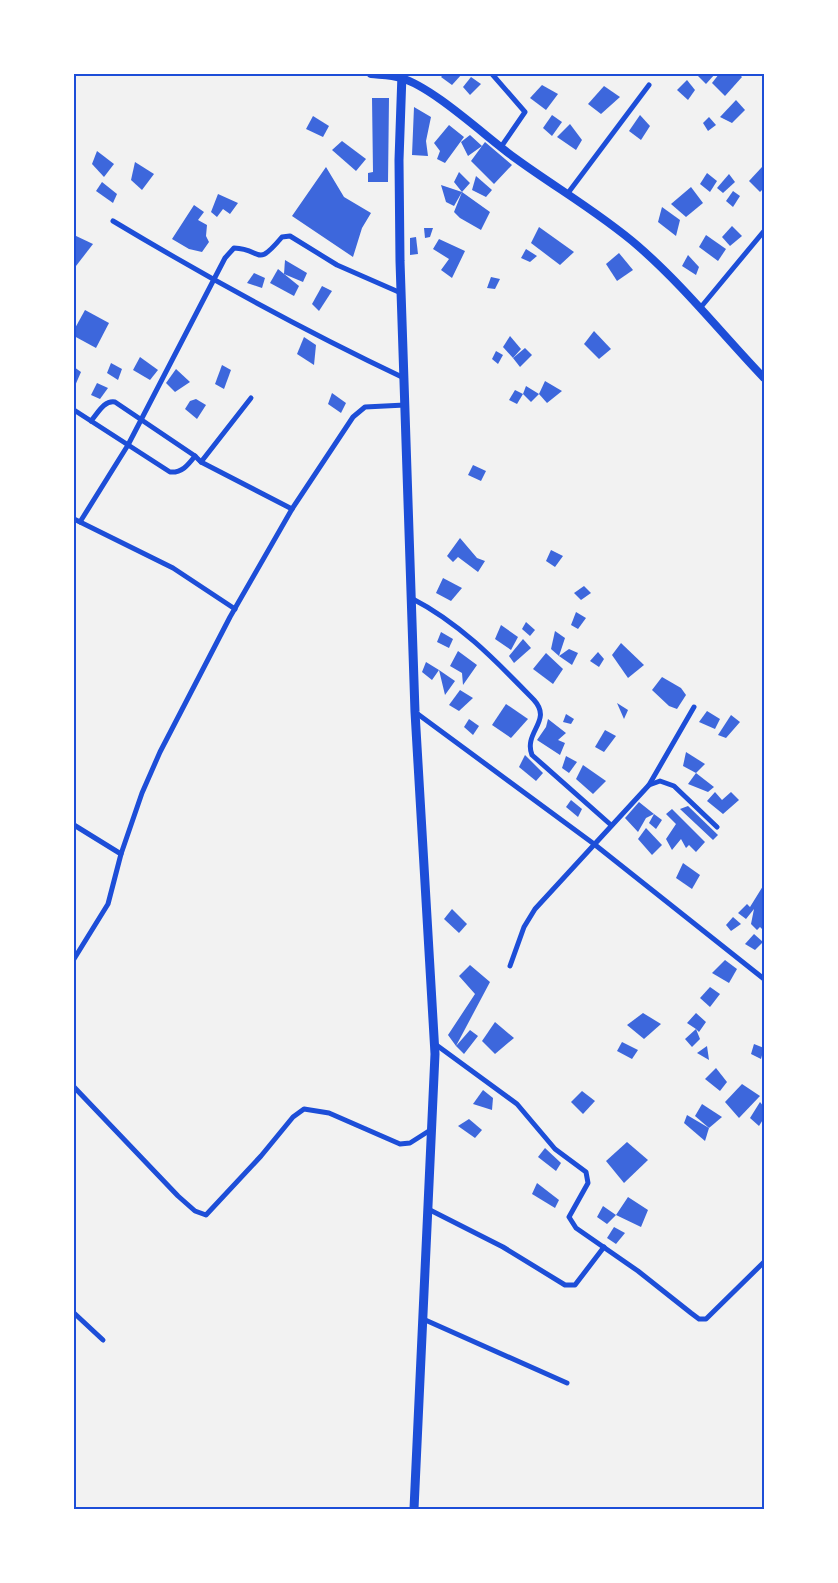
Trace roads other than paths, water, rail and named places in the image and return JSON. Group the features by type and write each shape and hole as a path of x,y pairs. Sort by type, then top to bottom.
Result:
{"main road":[{"path":"402,76 398,160 411,598 415,712 435,1044 414,1509"}],"street":[{"path":"371,74 402,76 422,88 640,247 701,307 723,336 764,378"},
{"path":"492,74 525,112 501,147"},
{"path":"568,193 649,85"},
{"path":"113,221 214,280 325,340 405,378"},
{"path":"701,307 764,231"},
{"path":"80,522 128,445 225,258 234,248 259,256 264,255 285,236 302,242 337,265 402,294"},
{"path":"201,462 251,398"},
{"path":"91,421 104,405 112,401 195,456 201,462 292,509"},
{"path":"74,959 108,904 121,854 142,793 160,752 235,609 292,509 353,418 366,407 406,405"},
{"path":"74,410 170,472 176,472 186,467 195,456"},
{"path":"74,519 173,568 235,609"},
{"path":"411,598 438,612 457,626 540,706 541,717 530,744 532,755 611,825"},
{"path":"510,966 524,927 535,909 649,784 694,707"},
{"path":"415,712 594,844 764,978"},
{"path":"649,784 660,780 674,786 717,826"},
{"path":"74,825 121,854"},
{"path":"435,1044 517,1104 554,1149 586,1172 588,1183 569,1217 576,1228 638,1271 699,1319 706,1319 764,1262"},
{"path":"74,1087 178,1196 195,1211 206,1215 261,1156 293,1117 304,1109 329,1113 400,1144 410,1143 432,1129"},
{"path":"428,1208 503,1247 571,1287 575,1286 604,1247"},
{"path":"74,1313 103,1340"},
{"path":"423,1320 567,1383"}]}
